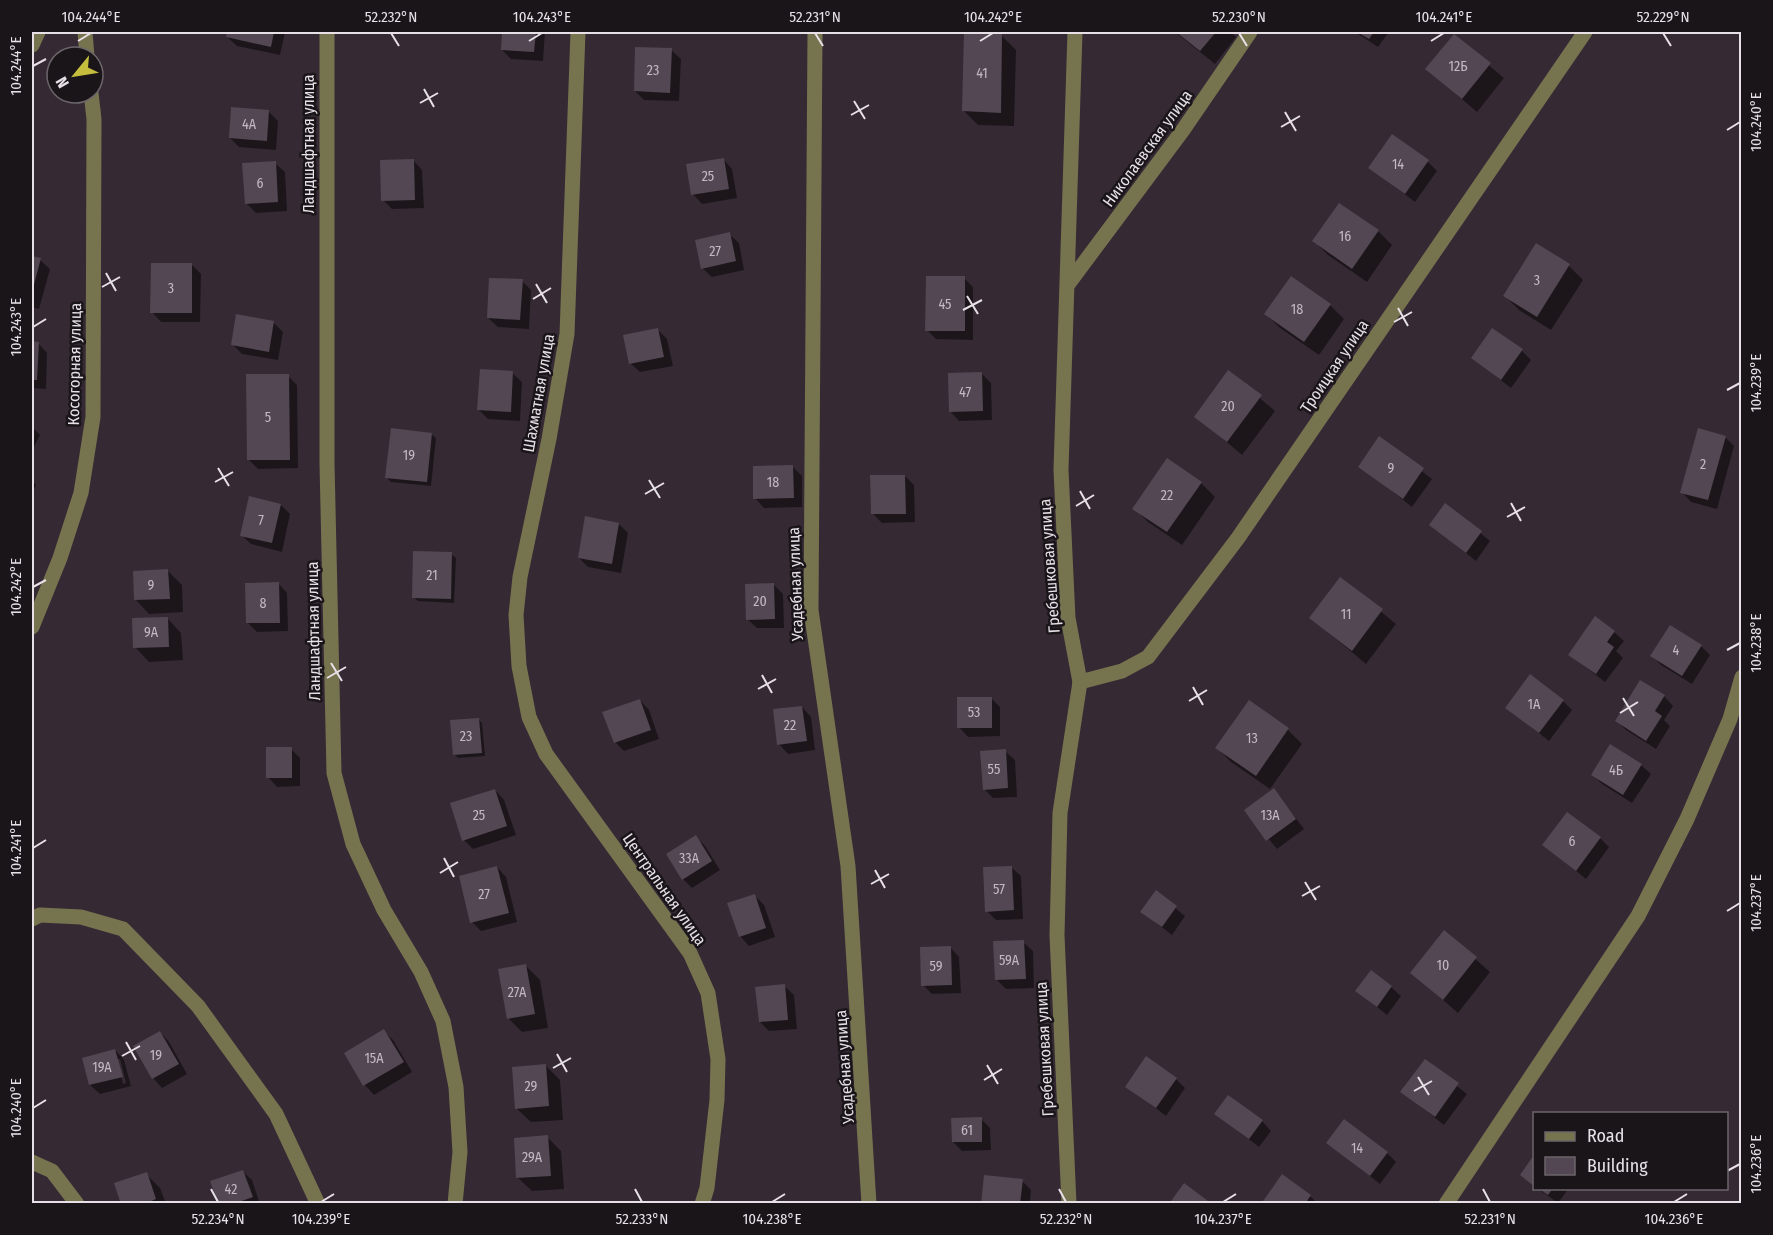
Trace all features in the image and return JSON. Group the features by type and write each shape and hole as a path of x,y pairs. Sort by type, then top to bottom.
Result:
{"street":[{"path":"32,45 38,32"},
{"name":"Ландшафтная улица","path":"327,32 327,463 334,773 353,844 384,910 421,972 443,1021 456,1098 460,1152 455,1203"},
{"name":"Шахматная улица","path":"546,754 529,717 519,666 516,615 520,577 549,439 567,334 578,32"},
{"name":"Усадебная улица","path":"815,32 811,610 848,866 869,1203"},
{"name":"Гребешковая улица","path":"1069,1203 1057,935 1060,813 1080,682 1068,618 1061,470 1069,283 1075,32"},
{"name":"Николаевская улица","path":"1069,283 1183,130 1250,32"},
{"name":"Троицкая улица","path":"1080,682 1122,671 1148,657 1238,538 1585,32"},
{"name":"Косогорная улица","path":"32,627 60,558 81,493 93,417 93,105"},
{"path":"1446,1203 1470,1172 1638,915 1687,819 1730,719 1742,677"},
{"name":"Центральная улица","path":"546,754 690,953 708,993 714,1022 718,1080 707,1188 702,1203"},
{"path":"32,920 40,915 81,917 123,929 198,1006 276,1114 318,1203"},
{"path":"32,1162 52,1171 77,1203"}],"building":[{"path":"227,32 274,32 271,47 226,37"},
{"path":"502,32 536,32 534,52 501,50"},
{"path":"1176,32 1216,32 1200,51"},
{"path":"1357,32 1374,32 1369,39"},
{"path":"964,33 1002,34 1001,113 962,111"},
{"path":"1454,34 1491,63 1462,99 1425,69"},
{"path":"635,47 672,48 670,93 634,91"},
{"path":"231,107 269,110 267,141 229,138"},
{"path":"1392,134 1429,160 1405,194 1368,168"},
{"path":"724,158 729,189 691,195 686,164"},
{"path":"414,159 415,200 381,201 380,160"},
{"path":"276,161 278,202 245,204 242,163"},
{"path":"1339,203 1379,230 1352,269 1312,241"},
{"path":"730,232 736,261 701,269 695,240"},
{"path":"1536,243 1570,264 1537,317 1503,296"},
{"path":"32,256 41,258 32,292"},
{"path":"151,263 192,263 192,313 150,313"},
{"path":"926,276 965,276 965,331 925,331"},
{"path":"1291,276 1331,304 1304,342 1264,314"},
{"path":"489,278 523,279 520,320 487,318"},
{"path":"236,314 274,321 269,352 231,345"},
{"path":"658,328 664,357 629,364 623,335"},
{"path":"1492,328 1523,349 1501,380 1471,358"},
{"path":"32,341 39,342 37,380 32,380"},
{"path":"480,369 513,371 511,412 477,410"},
{"path":"1228,370 1262,395 1227,442 1194,417"},
{"path":"982,372 983,411 949,412 948,373"},
{"path":"246,374 289,374 290,460 247,460"},
{"path":"391,428 432,433 427,482 385,478"},
{"path":"1698,428 1726,436 1708,500 1680,493"},
{"path":"1379,436 1424,468 1403,499 1358,467"},
{"path":"1167,458 1202,482 1167,532 1132,509"},
{"path":"793,465 794,498 753,499 753,466"},
{"path":"870,475 905,475 906,514 871,514"},
{"path":"249,496 281,504 272,543 240,536"},
{"path":"1445,503 1482,531 1466,553 1429,525"},
{"path":"585,516 619,523 612,564 578,558"},
{"path":"413,551 452,552 451,599 412,598"},
{"path":"168,569 170,599 134,600 133,571"},
{"path":"1340,577 1383,609 1352,651 1309,618"},
{"path":"279,582 280,623 246,623 245,583"},
{"path":"774,583 775,619 746,620 745,584"},
{"path":"1595,616 1615,631 1607,642 1614,647 1596,674 1568,655"},
{"path":"168,617 169,647 133,648 132,618"},
{"path":"1670,625 1702,645 1682,676 1650,656"},
{"path":"1530,674 1564,700 1539,733 1505,708"},
{"path":"1640,680 1665,695 1655,711 1662,716 1646,741 1615,721"},
{"path":"957,697 992,697 992,728 957,728"},
{"path":"640,699 651,730 614,743 602,712"},
{"path":"1249,700 1289,728 1256,776 1215,748"},
{"path":"802,706 807,741 777,745 773,709"},
{"path":"479,718 482,753 453,755 450,720"},
{"path":"1610,744 1642,764 1623,795 1591,775"},
{"path":"266,747 292,747 292,778 266,778"},
{"path":"1006,749 1008,788 983,790 980,751"},
{"path":"1274,788 1296,819 1266,841 1244,810"},
{"path":"495,789 507,826 462,841 450,803"},
{"path":"1567,812 1601,837 1576,871 1542,845"},
{"path":"696,835 712,861 682,880 666,854"},
{"path":"497,866 509,913 470,923 459,876"},
{"path":"1012,866 1014,910 985,912 983,867"},
{"path":"1156,890 1177,906 1162,927 1140,912"},
{"path":"755,894 766,928 739,937 727,903"},
{"path":"1444,930 1477,957 1443,1000 1410,973"},
{"path":"1024,940 1026,979 995,980 993,941"},
{"path":"951,946 952,985 921,986 920,947"},
{"path":"526,964 535,1014 507,1019 498,969"},
{"path":"1371,970 1392,986 1377,1007 1355,991"},
{"path":"785,984 788,1020 759,1022 755,987"},
{"path":"384,1029 404,1062 363,1086 344,1053"},
{"path":"160,1031 179,1064 152,1079 133,1046"},
{"path":"115,1049 123,1077 89,1085 82,1058"},
{"path":"1146,1056 1177,1078 1156,1108 1125,1087"},
{"path":"1425,1059 1459,1083 1435,1117 1400,1092"},
{"path":"546,1064 549,1106 515,1109 512,1067"},
{"path":"1228,1095 1263,1120 1249,1139 1214,1114"},
{"path":"982,1117 982,1142 952,1142 951,1118"},
{"path":"1344,1119 1388,1152 1370,1176 1326,1143"},
{"path":"548,1135 551,1176 516,1178 514,1138"},
{"path":"1533,1156 1533,1185 1520,1175"},
{"path":"243,1170 253,1197 233,1204 218,1204 210,1181"},
{"path":"147,1172 156,1199 144,1204 121,1204 114,1183"},
{"path":"1282,1174 1311,1195 1305,1204 1261,1204"},
{"path":"984,1175 1023,1179 1020,1204 981,1204"},
{"path":"1184,1183 1212,1204 1169,1204"},
{"path":"1541,1190 1552,1190 1548,1195"}]}
